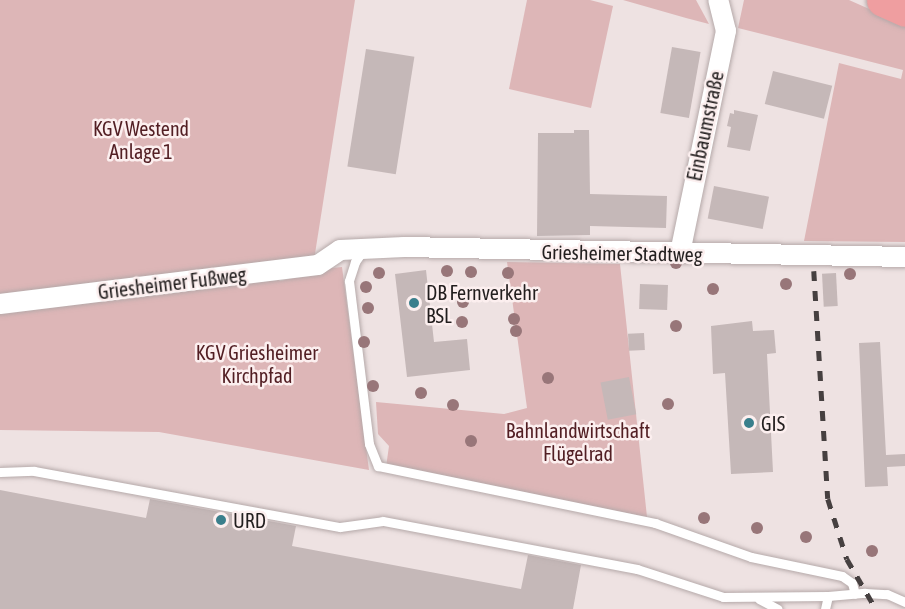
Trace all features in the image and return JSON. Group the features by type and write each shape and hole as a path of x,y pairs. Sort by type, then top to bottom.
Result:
{"highway":[{"path":"883,0 905,10"}],"street":[{"name":"Einbaumstraße","path":"680,253 726,31 718,0"},
{"name":"Griesheimer Stadtweg","path":"339,250 905,257"},
{"name":"Griesheimer Fußweg","path":"0,304 318,265 339,250"}],"lane":[{"path":"364,249 355,262 349,281 369,444 378,466 655,524 751,557 842,576 852,583 855,594"},
{"path":"0,472 34,471 340,527 383,521 637,569 723,597 887,594 905,602"},
{"path":"825,609 828,596"},
{"path":"757,598 778,609"}],"green space":[{"name":"KGV Westend Anlage 1","path":"0,0 355,0 314,260 0,300"},
{"path":"527,0 590,0 613,6 591,108 509,89"},
{"path":"623,0 696,0 709,24 686,18"},
{"path":"744,0 849,0 905,25 905,242 804,241 839,63 901,79 903,70 738,28"},
{"name":"Bahnlandwirtschaft Flügelrad","path":"507,262 620,264 647,517 386,467 389,446 378,434 376,402 504,414 527,408"},
{"name":"KGV Griesheimer Kirchpfad","path":"342,267 369,470 159,432 0,430 0,308 272,275 280,281 289,279 294,272"}],"building":[{"path":"672,47 701,52 689,118 660,113"},
{"path":"366,49 414,57 396,174 347,167"},
{"path":"773,71 832,86 824,119 765,104"},
{"path":"734,110 758,115 750,151 727,147 731,127 727,126 730,113 734,114"},
{"path":"574,130 589,130 590,194 667,196 666,228 590,226 590,235 537,236 538,133 574,133"},
{"path":"714,186 769,197 763,229 708,218"},
{"name":"DB Fernverkehr BSL","path":"426,270 434,342 467,339 470,370 407,377 395,274"},
{"path":"836,273 838,306 824,307 822,274"},
{"path":"640,284 668,285 667,310 639,309"},
{"name":"GIS","path":"752,321 753,331 774,330 776,353 767,354 773,472 731,474 725,373 713,374 711,326"},
{"path":"644,333 645,350 629,351 628,334"},
{"path":"880,342 886,455 905,454 905,466 887,467 888,486 865,487 859,343"},
{"path":"629,377 636,414 608,420 601,383"},
{"path":"0,490 146,518 150,499 296,526 292,546 521,589 528,555 581,565 573,609 0,609"}],"railway":[{"path":"814,271 828,499 847,559 876,609"}],"place":[{"name":"DB Fernverkehr BSL","path":"414,303"},
{"name":"GIS","path":"749,423"},
{"name":"URD","path":"221,520"}]}
